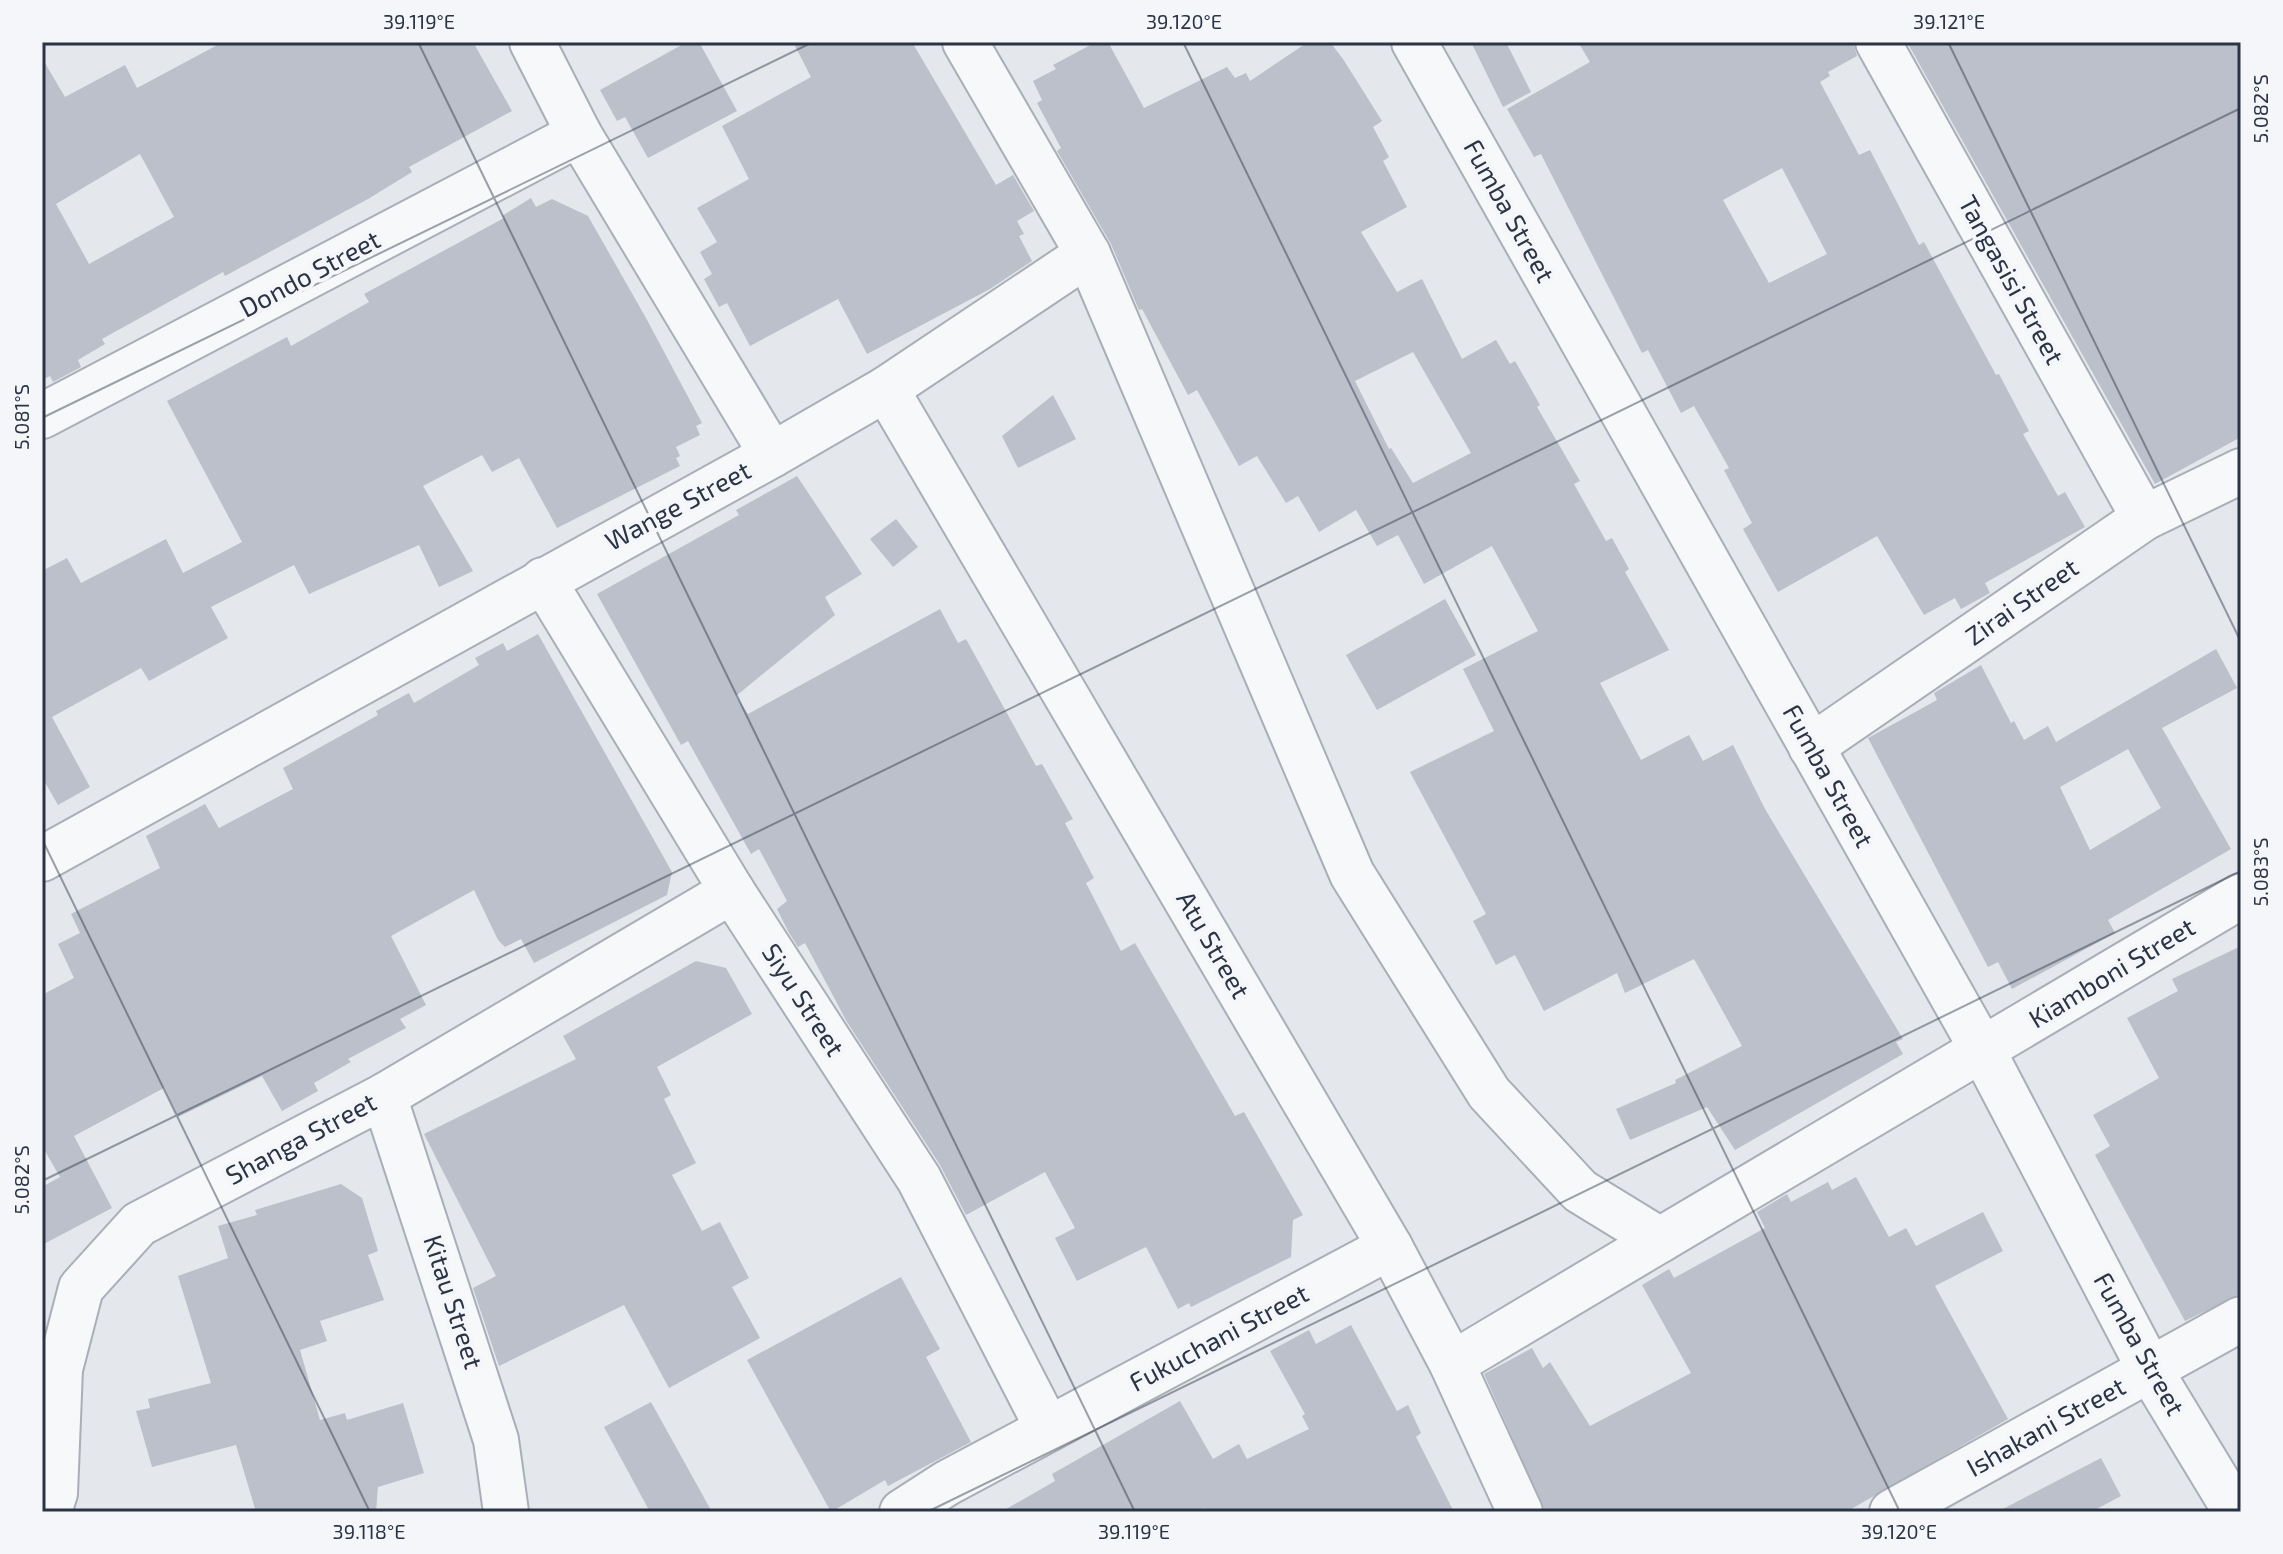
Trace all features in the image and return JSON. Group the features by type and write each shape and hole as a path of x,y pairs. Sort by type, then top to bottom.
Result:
{"street":[{"path":"532,42 579,134 772,455"},
{"path":"965,42 1088,254 1352,874 1489,1093 1580,1191 1660,1240"},
{"name":"Fumba Street","path":"1414,42 1982,1049 2150,1370 2236,1512"},
{"name":"Tangasisi Street","path":"1878,42 2144,518"},
{"name":"Dondo Street","path":"42,416 579,134"},
{"name":"Wange Street","path":"42,859 772,455 886,389 1088,254"},
{"name":"Atu Street","path":"886,389 1390,1247 1452,1364 1520,1512"},
{"name":"Zirai Street","path":"1811,747 2144,518 2241,471"},
{"name":"Siyu Street","path":"543,580 732,891 919,1179 1048,1429"},
{"name":"Shanga Street","path":"49,1498 60,1369 81,1288 139,1224 384,1096 732,891"},
{"name":"Kiamboni Street","path":"1452,1364 2241,896"},
{"name":"Kitau Street","path":"384,1096 496,1440 506,1512"},
{"name":"Fukuchani Street","path":"902,1512 1048,1429 1390,1247"},
{"name":"Ishakani Street","path":"1892,1512 2241,1319"}],"building":[{"path":"223,42 473,42 512,111 409,167 412,172 368,199 225,276 223,272 102,339 105,344 78,360 81,367 53,382 50,376 42,380 42,58 65,97 125,65 137,88","holes":["140,154 174,217 89,264 56,204"]},
{"path":"687,42 699,42 737,111 648,158 625,117 617,121 600,90"},
{"path":"793,42 912,42 996,185 1013,175 1034,211 1017,221 1024,234 1019,236 1032,261 990,289 867,354 838,299 750,346 727,303 719,307 704,279 712,274 700,252 717,242 697,208 749,179 722,126 811,77"},
{"path":"1096,42 1108,42 1144,108 1227,67 1235,78 1246,73 1250,81 1308,42 1330,42 1382,121 1373,127 1389,157 1383,161 1407,207 1361,232 1397,292 1422,279 1462,359 1496,340 1510,364 1515,361 1540,405 1537,407 1580,481 1574,484 1606,541 1612,538 1629,569 1625,572 1669,650 1600,683 1641,760 1689,735 1703,761 1733,745 1765,809 1903,1039 1896,1042 1903,1054 1735,1150 1707,1107 1630,1140 1616,1109 1676,1083 1675,1080 1742,1046 1694,959 1625,993 1617,973 1544,1011 1515,955 1496,965 1473,921 1486,914 1410,772 1494,731 1463,669 1538,631 1492,546 1424,584 1398,535 1377,546 1356,510 1319,532 1298,496 1286,503 1257,456 1239,466 1197,390 1188,395 1142,309 1139,310 1111,244 1057,151 1061,148 1037,103 1042,100 1033,81 1056,69 1053,65","holes":["1413,352 1471,453 1413,483 1389,449 1355,381"]},
{"path":"1471,42 1506,42 1531,92 1503,107"},
{"path":"1578,42 1853,42 1857,56 1828,72 1830,76 1820,82 1859,155 1870,150 1919,245 1924,242 1996,375 1999,374 2029,431 2023,434 2058,496 2065,492 2085,527 1985,583 1990,593 1961,609 1955,598 1924,615 1877,536 1778,592 1743,529 1752,523 1724,470 1729,468 1694,406 1681,413 1648,350 1642,353 1541,154 1534,157 1507,109 1590,62","holes":["1782,168 1827,254 1769,283 1723,200"]},
{"path":"1907,42 2241,42 2241,437 2155,484"},
{"path":"531,198 536,207 552,199 588,216 646,318 702,423 696,426 700,435 676,447 680,466 557,528 519,458 492,472 482,455 423,486 473,571 439,587 419,545 309,594 294,565 211,607 228,638 149,681 141,668 52,717 90,787 58,805 42,777 42,571 67,558 81,583 166,539 183,573 242,542 167,401 287,337 291,346 369,302 364,294 504,218 502,216"},
{"path":"1053,395 1076,439 1018,468 1002,436"},
{"path":"797,476 862,574 825,597 835,615 736,696 748,714 940,609 958,643 966,639 1036,766 1042,764 1073,819 1065,823 1094,878 1086,883 1121,951 1135,943 1235,1116 1244,1112 1303,1215 1293,1220 1291,1257 1191,1307 1189,1303 1178,1309 1146,1247 1077,1281 1055,1238 1075,1228 1045,1172 966,1215 940,1165 847,1022 805,943 798,947 788,931 777,909 787,901 759,849 751,854 688,741 681,745 597,594 739,515 736,510"},
{"path":"896,519 918,547 893,567 870,539"},
{"path":"1445,599 1476,655 1377,710 1346,655"},
{"path":"538,634 672,872 667,895 534,963 521,939 505,947 498,940 474,890 391,936 426,1005 400,1019 406,1028 348,1059 351,1062 314,1083 318,1091 282,1111 262,1076 178,1117 164,1088 74,1136 112,1208 42,1245 42,1187 60,1177 45,1151 42,1153 42,995 74,978 58,944 80,933 71,914 160,868 146,836 205,804 219,828 293,789 283,768 378,715 376,711 409,693 414,703 479,665 475,658 503,643 507,651"},
{"path":"2216,649 2237,688 2162,728 2231,849 2108,920 2115,933 2012,989 1998,962 1988,967 1868,738 1937,700 1934,693 1981,665 2011,723 2014,721 2024,740 2048,726 2056,742","holes":["2128,749 2161,808 2090,850 2060,787"]},
{"path":"2241,946 2241,1294 2185,1321 2095,1155 2110,1146 2093,1115 2159,1078 2127,1018 2178,991 2172,979"},
{"path":"696,961 726,968 752,1014 657,1067 671,1095 664,1099 696,1163 672,1175 702,1231 720,1222 749,1278 732,1287 760,1338 669,1388 624,1305 499,1366 473,1288 496,1276 424,1134 576,1059 563,1036"},
{"path":"1856,1177 1889,1237 1906,1228 1916,1246 1983,1212 2003,1251 1935,1286 2008,1419 1846,1512 1545,1512 1484,1374 1532,1348 1543,1368 1550,1362 1590,1426 1691,1373 1642,1285 1669,1269 1674,1278 1765,1228 1757,1212 1787,1194 1791,1202 1828,1182 1832,1190"},
{"path":"341,1184 362,1198 378,1251 368,1255 384,1300 320,1321 327,1341 300,1350 320,1420 345,1413 347,1420 403,1403 424,1473 378,1487 376,1512 256,1512 236,1445 152,1467 136,1411 150,1408 148,1399 211,1383 178,1276 228,1258 218,1226 257,1215 255,1210"},
{"path":"901,1277 940,1349 926,1357 971,1442 888,1486 885,1480 831,1512 747,1360"},
{"path":"1351,1325 1397,1411 1408,1405 1421,1433 1416,1437 1454,1512 1207,1512 1204,1508 1196,1512 1001,1512 1055,1481 1052,1474 1180,1401 1213,1459 1239,1444 1247,1459 1309,1429 1302,1416 1305,1414 1270,1351 1309,1330 1316,1344"},
{"path":"651,1402 712,1512 650,1512 604,1427"},
{"path":"2101,1458 2121,1496 2091,1512 1997,1512"}]}
